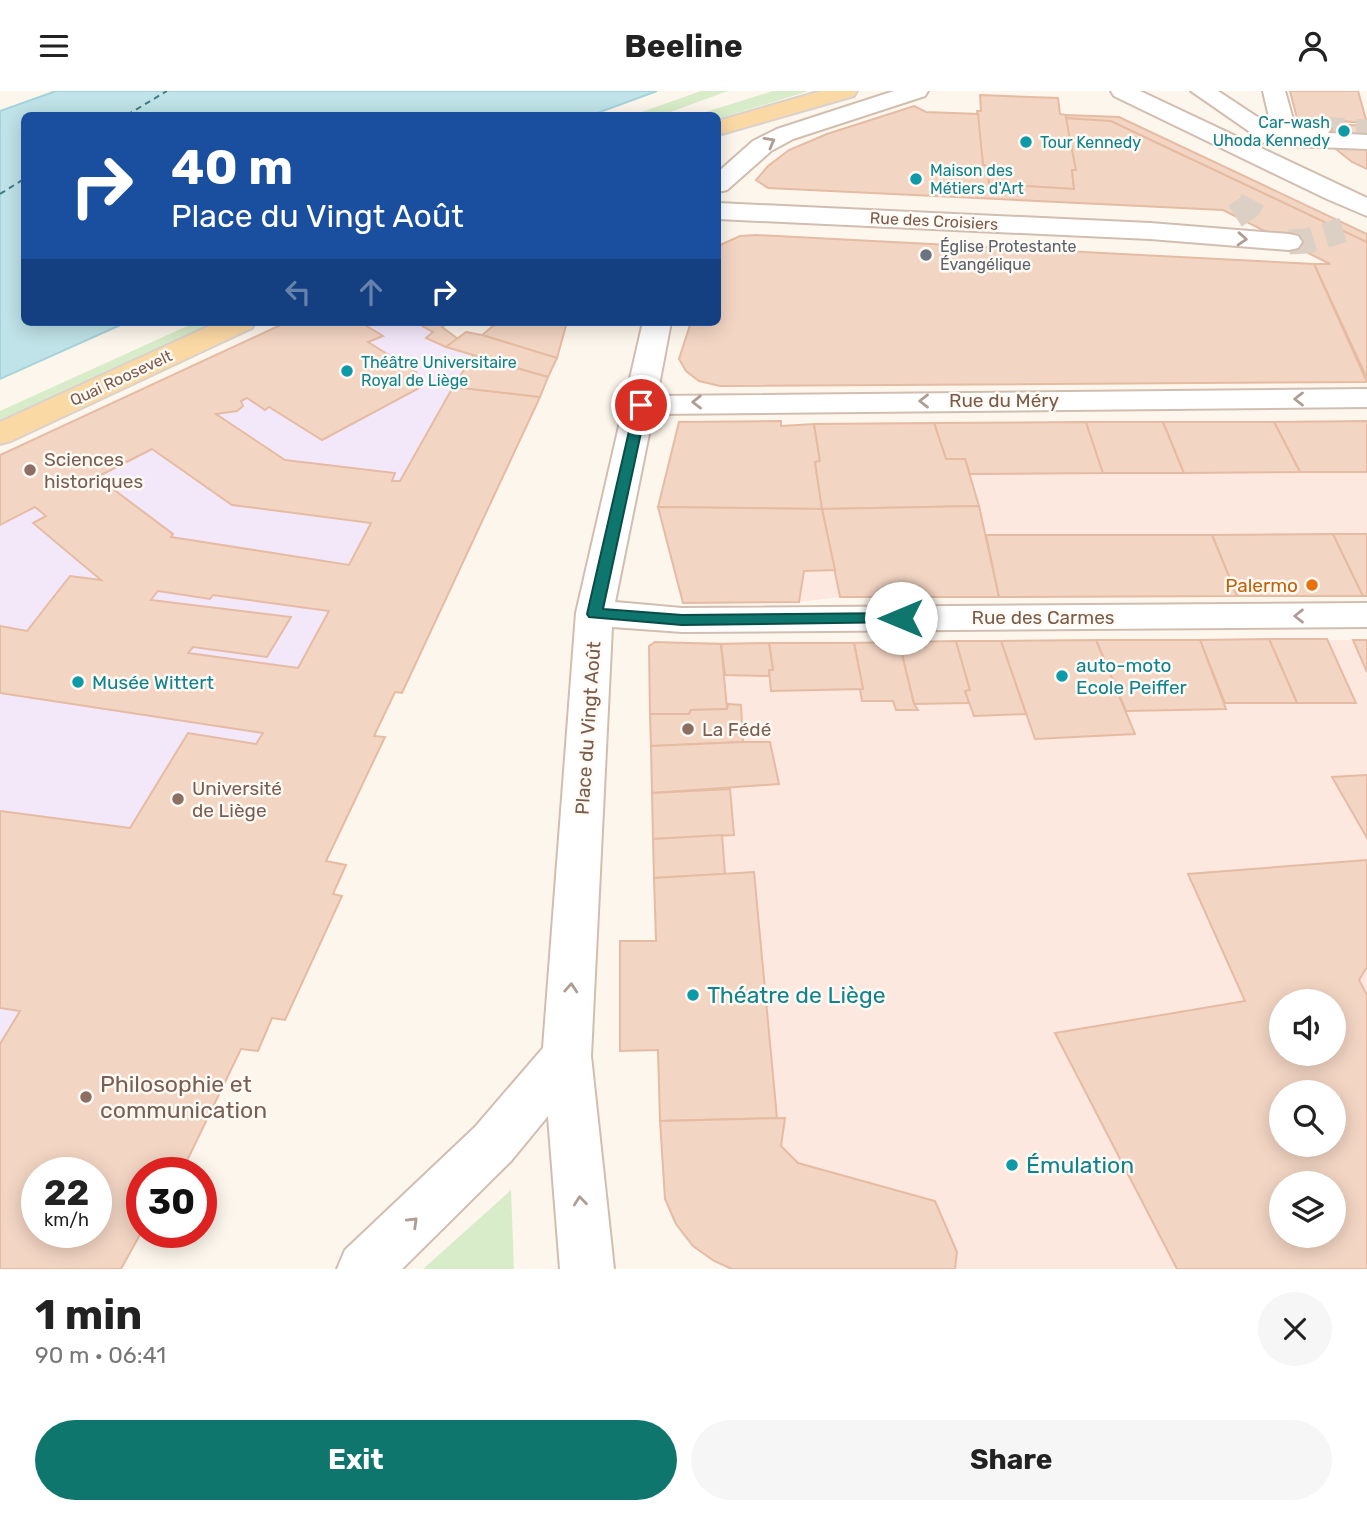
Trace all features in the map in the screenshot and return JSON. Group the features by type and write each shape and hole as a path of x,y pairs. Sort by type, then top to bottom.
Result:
{"main road":[{"path":"721,127 845,91"},
{"path":"721,144 782,111"},
{"name":"Quai Roosevelt","path":"0,434 233,326"}],"street":[{"path":"721,182 762,146 785,134 917,91"},
{"path":"1122,91 1215,134 1267,163 1367,208"},
{"path":"1202,91 1261,129 1366,149"},
{"path":"1274,91 1301,135"},
{"path":"1215,134 1240,141 1367,191"},
{"path":"1215,134 1244,160 1255,179"},
{"path":"1240,141 1301,135"},
{"name":"Rue des Croisiers","path":"721,211 1150,231 1289,242"},
{"name":"Rue des Croisiers","path":"1150,231 1199,226 1235,216"},
{"name":"Place du Vingt Août","path":"587,1269 567,1056 594,614 656,326"},
{"name":"Rue du Méry","path":"641,405 1367,398"},
{"name":"Rue des Carmes","path":"594,614 682,620 1367,615"},
{"path":"364,1269 493,1145 567,1056"}],"shaded area":[{"name":"Université de Liège","path":"277,326 422,326 433,332 426,338 473,356 454,387 402,693 395,692 374,735 385,737 326,861 333,893 342,896 285,1020 272,1018 258,1051 241,1049 188,1157 126,1157 126,1248 132,1248 121,1269 0,1269 0,456"},
{"path":"781,421 782,426 1367,421 1367,596 840,597 799,602 683,603 658,507 679,422"},
{"path":"1367,640 1367,1269 732,1269 714,1261 693,1246 665,1199 657,1050 620,1051 620,941 656,940 649,646 655,642"}],"green space":[{"path":"701,91 728,91 670,112 642,112"},
{"path":"773,91 809,91 721,118 721,112 706,112"},
{"path":"187,326 206,326 0,420 0,411"},
{"path":"511,1190 514,1269 423,1269"}],"water":[{"path":"56,91 657,91 600,112 21,112 21,326 118,326 0,379 0,111"}],"building":[{"path":"1290,91 1358,91 1367,123 1297,118"},
{"name":"Tour Kennedy","path":"980,95 1058,98 1060,114 1066,115 1076,170 1072,170 1074,189 989,184 987,166 983,165 977,111 981,111"},
{"path":"914,106 926,112 978,114 983,165 987,166 989,184 1074,189 1072,170 1076,170 1066,118 1109,120 1367,242 1367,378 1314,264 1330,264 1223,210 768,188 756,180 768,166 789,150 827,134"},
{"path":"1066,115 1119,117 1367,234 1367,242 1111,121 1066,118"},
{"name":"Car-wash Uhoda Kennedy","path":"1317,123 1367,126 1367,136 1321,134"},
{"path":"1367,136 1367,169 1352,162 1332,146"},
{"path":"740,236 1314,264 1367,382 720,386 699,381 686,371 679,359 690,326 721,326 721,245"},
{"name":"Université de Liège","path":"278,326 367,326 383,336 368,342 416,372 407,376 423,386 322,440 269,407 265,410 247,398 241,401 243,406 237,411 216,414 285,460 395,473 392,481 400,481 453,387 540,397 402,693 395,692 374,736 385,737 326,861 346,865 333,894 342,896 285,1020 272,1018 258,1051 241,1049 189,1157 126,1157 126,1248 133,1248 121,1269 0,1269 0,1044 20,1011 0,1008 0,811 130,828 188,733 256,744 263,733 0,693 0,626 27,631 70,576 101,580 33,523 46,516 35,507 0,525 0,455","holes":["152,449 232,505 371,523 349,565 171,537 173,534 97,477","158,591 210,599 213,595 329,611 298,668 188,653 193,647 267,657 291,617 151,600"]},
{"path":"422,326 444,326 458,339 446,347 426,338 433,332"},
{"path":"493,326 566,326 557,358 482,335"},
{"path":"466,332 557,358 548,377 446,347"},
{"path":"473,356 548,377 540,397 453,387"},
{"path":"781,421 781,426 814,424 820,461 815,462 822,509 658,507 679,422"},
{"path":"1367,421 1367,472 1300,472 1274,422"},
{"path":"1086,422 1103,473 970,474 965,459 946,459 934,423"},
{"path":"1086,422 1163,422 1184,473 1103,473"},
{"path":"1163,422 1274,422 1300,472 1184,473"},
{"path":"934,423 946,459 965,459 979,506 822,509 815,462 820,461 814,424"},
{"path":"979,506 999,597 840,597 822,509"},
{"path":"658,507 822,509 835,570 804,571 799,602 683,603"},
{"path":"1333,534 1363,596 1237,596 1212,535"},
{"path":"1333,534 1367,534 1367,596 1363,596"},
{"path":"986,535 1212,535 1237,596 999,597"},
{"path":"1269,639 1327,639 1356,703 1297,703"},
{"path":"1269,639 1297,703 1225,703 1200,640"},
{"path":"1096,640 1200,640 1226,709 1126,711"},
{"name":"auto-moto Ecole Peiffer","path":"1096,640 1135,734 1035,739 1001,641"},
{"path":"1353,640 1367,640 1367,672"},
{"path":"956,641 970,690 965,691 969,703 914,704 899,642"},
{"path":"956,641 1001,641 1026,714 974,716 965,691 970,690"},
{"path":"655,642 721,644 727,709 691,710 689,714 650,714 649,646"},
{"path":"899,642 914,704 918,710 896,710 893,701 862,701 860,689 863,689 854,643"},
{"path":"769,643 854,643 863,689 771,691 769,670 773,670"},
{"path":"769,643 773,670 769,670 769,676 725,675 721,644"},
{"path":"728,704 741,705 743,742 651,746 650,714 689,714 691,710 727,709"},
{"path":"770,742 779,784 652,793 651,746"},
{"path":"1367,775 1367,838 1332,777"},
{"path":"730,789 734,835 653,839 652,793"},
{"path":"722,835 725,874 654,878 653,839"},
{"path":"1367,860 1367,967 1359,980 1367,995 1367,1269 1177,1269 1055,1033 1245,1001 1188,874"},
{"name":"Théatre de Liège","path":"754,872 777,1118 660,1121 658,1050 620,1051 620,941 656,941 654,878"},
{"path":"785,1118 781,1146 798,1163 935,1201 957,1252 955,1269 732,1269 714,1261 693,1246 676,1224 665,1199 660,1121"}],"ferry route":[{"path":"132,112 167,91"},
{"path":"0,194 21,181"}],"tunnel":[{"path":"1319,129 1367,132"},
{"path":"1235,216 1249,207 1258,190"},
{"path":"1289,242 1307,241 1343,230"}],"place":[{"name":"Car-wash Uhoda Kennedy","path":"1344,131"},
{"name":"Tour Kennedy","path":"1026,142"},
{"name":"Maison des Métiers d'Art","path":"916,179"},
{"name":"Église Protestante Évangélique","path":"926,255"},
{"name":"Théâtre Universitaire Royal de Liège","path":"347,371"},
{"name":"Sciences historiques","path":"30,470"},
{"name":"Palermo","path":"1312,585"},
{"name":"auto-moto Ecole Peiffer","path":"1062,676"},
{"name":"Musée Wittert","path":"78,682"},
{"name":"La Fédé","path":"688,729"},
{"name":"Université de Liège","path":"178,799"},
{"name":"Théatre de Liège","path":"693,995"},
{"name":"Philosophie et communication","path":"86,1097"},
{"name":"Émulation","path":"1012,1165"}],"route":[{"path":"641,405 594,614 682,620 901,618"}]}
